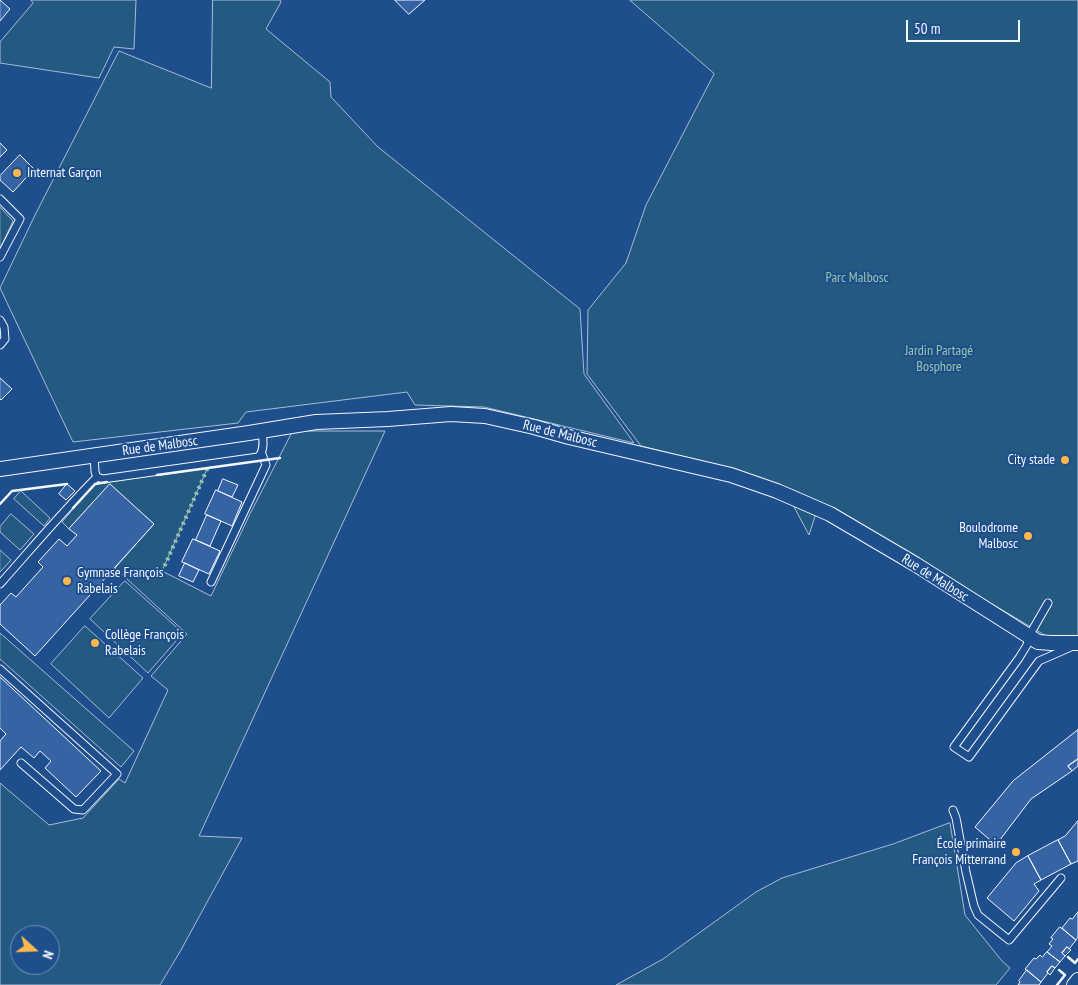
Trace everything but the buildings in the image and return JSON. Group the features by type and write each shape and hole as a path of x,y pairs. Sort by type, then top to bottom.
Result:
{"street":[{"name":"Rue de Malbosc","path":"0,468 316,422 451,414 485,416 534,426 569,437 731,475 777,491 830,514 915,564 1037,648 1051,643 1078,643"},
{"path":"1074,985 1078,980"}],"lane":[{"path":"0,199 20,219 0,257"},
{"path":"0,320 4,327 5,339 0,345"},
{"path":"211,582 266,464 262,454 262,431"},
{"path":"97,477 103,479 132,475 258,457 262,454"},
{"path":"94,455 97,477"},
{"path":"0,584 70,504 97,477"},
{"path":"1037,648 1027,645 954,746 969,758 1037,648 1048,603"},
{"path":"0,669 116,774 83,810 74,809 21,763"},
{"path":"953,810 974,906 978,915 1009,940 1061,878"}],"green space":[{"path":"31,0 136,0 134,49 114,47 99,78 0,63 0,42 33,3"},
{"path":"213,0 280,0 281,2 266,29 330,82 331,97 378,147 580,309 584,374 634,443 484,407 415,405 407,392 246,412 238,423 73,442 0,288 119,51 211,88"},
{"name":"Parc Malbosc","path":"630,0 1078,0 1078,650 1058,643 838,513 819,504 809,535 783,486 726,467 641,446 587,374 588,310 626,263 646,205 714,74"},
{"path":"0,207 13,221 0,249"},
{"path":"293,431 385,431 199,836 242,838 160,985 0,985 0,783 49,825 83,818 119,779 125,783 168,690 151,676 187,634 115,568 154,524 110,485 69,529 62,522 95,484 208,467 162,571 211,596 250,514"},
{"path":"21,491 50,518 44,526 14,499"},
{"path":"11,514 34,534 20,550 0,532 0,527"},
{"path":"0,550 11,560 0,572"},
{"path":"125,581 183,633 148,673 90,619"},
{"path":"85,626 143,678 109,718 51,664"},
{"path":"0,633 134,751 121,767 0,659"},
{"path":"950,823 965,915 1002,961 1010,968 996,985 616,985 663,959 756,892 782,878 893,844"}],"hedge":[{"path":"162,572 208,467"}],"wall":[{"path":"157,475 280,458"},
{"path":"73,508 95,484 107,482"},
{"path":"0,504 12,491 67,484"},
{"path":"1068,957 1075,963 1078,959"},
{"path":"1057,985 1065,975 1059,970"}],"place":[{"name":"Internat Garçon","path":"17,173"},
{"name":"City stade","path":"1065,460"},
{"name":"Boulodrome Malbosc","path":"1028,536"},
{"name":"Gymnase François Rabelais","path":"67,581"},
{"name":"Collège François Rabelais","path":"95,643"},
{"name":"École primaire François Mitterrand","path":"1016,852"}],"park label":[{"name":"Jardin Partagé Bosphore","path":"939,360"}]}
